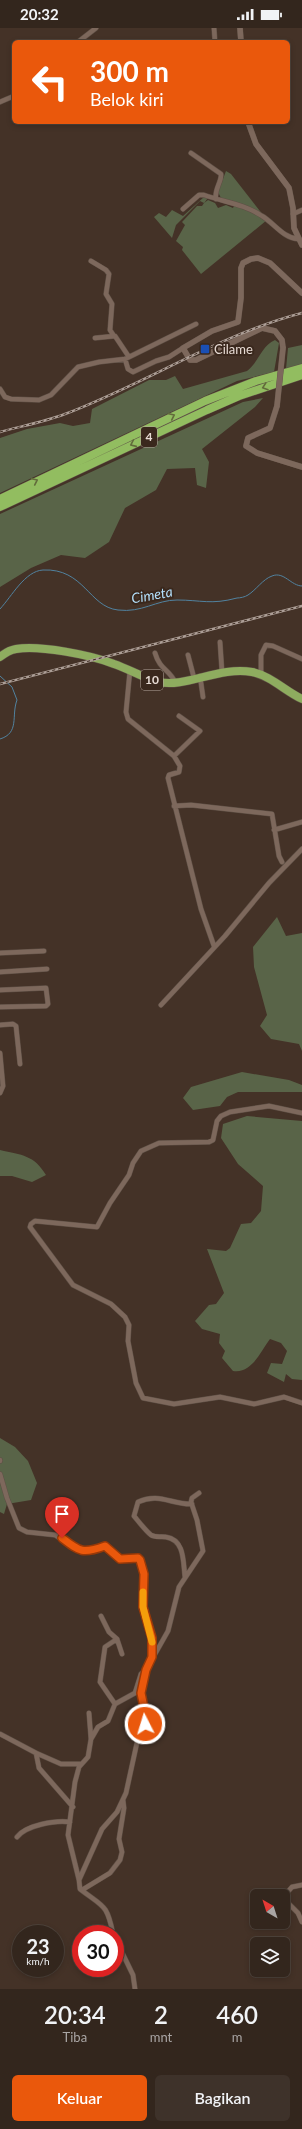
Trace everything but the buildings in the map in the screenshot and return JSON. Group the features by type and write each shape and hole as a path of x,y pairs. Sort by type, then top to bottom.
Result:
{"highway":[{"name":"4","path":"0,499 205,401 256,381 302,368"},
{"name":"4","path":"0,507 239,396 302,375"},
{"name":"10","path":"0,657 15,649 38,649 93,657 156,681 175,682 222,672 246,671 261,674 302,699"}],"street":[{"path":"81,40 96,28"},
{"path":"214,28 215,40"},
{"path":"240,28 241,40"},
{"path":"0,102 12,97"},
{"path":"249,124 256,144 289,188 293,223 298,239 302,245"},
{"path":"191,153 221,174 221,179 215,191 216,199"},
{"path":"183,209 201,195 240,205 262,216 289,237 298,239"},
{"path":"293,214 302,210"},
{"path":"91,261 108,272 106,294 113,307 110,330 127,358 128,369 133,372 169,357 212,331 238,322 241,298 241,268 244,263 251,259 258,258 270,263 302,293"},
{"path":"0,389 6,397 11,399 39,400 51,395 78,367 127,358 196,324"},
{"path":"183,348 190,360 196,360 262,328 275,331 282,340 283,348 277,406 270,428 248,438 246,446 257,453 302,467"},
{"path":"95,338 114,336"},
{"path":"220,642 222,672"},
{"path":"261,674 262,655 266,645 302,659"},
{"path":"155,653 159,665 171,675 175,682"},
{"path":"188,654 203,697"},
{"path":"130,670 126,712 128,719 174,756 181,768 178,772 168,777 174,806 201,909 214,946"},
{"path":"174,756 200,731 180,716"},
{"path":"174,806 191,805 272,814 275,822 274,830 282,862"},
{"path":"274,830 302,822"},
{"path":"161,1005 302,848"},
{"path":"0,953 44,951"},
{"path":"0,972 47,969"},
{"path":"0,990 46,988 48,1004 46,1006 0,1007"},
{"path":"0,1025 13,1024 16,1026 20,1064"},
{"path":"0,1053 3,1090 0,1093"},
{"path":"302,1113 269,1106 230,1112 221,1116 217,1121 213,1140 153,1144 141,1151 137,1156 129,1175 110,1203 97,1227 36,1222 31,1224 30,1227 73,1285 111,1304 125,1317 129,1325 128,1341 136,1383 144,1398 174,1404 220,1397 254,1404 284,1397 302,1403"},
{"path":"0,1474 6,1498 19,1528 27,1532 55,1535 80,1551 91,1552 105,1546 120,1559 138,1558 140,1560 144,1574 143,1607 152,1638 152,1657"},
{"path":"79,1880 102,1829 117,1812 123,1800 134,1761 138,1738 146,1717 141,1699 146,1670 168,1631 176,1595 184,1577 203,1551 197,1520 192,1504 192,1498 199,1493"},
{"path":"184,1577 181,1547 176,1541 167,1537 157,1538 151,1534 134,1516 134,1510 138,1502 144,1499 156,1498 192,1504"},
{"path":"101,1616 109,1632 117,1639 122,1654"},
{"path":"115,1704 100,1682 105,1647 117,1639"},
{"path":"90,1739 98,1727 108,1721 115,1704 135,1693 141,1674 146,1670"},
{"path":"89,1713 90,1739 88,1757 81,1764 74,1786 73,1807 68,1839 79,1880 79,1887 100,1902 110,1916 112,1925"},
{"path":"0,1734 50,1761 61,1764 81,1764"},
{"path":"36,1753 39,1768 73,1807"},
{"path":"82,1890 110,1873 120,1860 122,1852 119,1839 124,1808 123,1800"},
{"path":"17,1837 21,1832 45,1823 53,1821 70,1822"},
{"path":"302,1885 292,1887 284,1896 289,1904 298,1913 302,1922"},
{"path":"124,1953 133,1975 135,1989"}],"green space":[{"path":"226,171 231,174 267,220 201,274 182,250 183,247 176,241 185,225 182,222 197,206 202,206 208,200 215,203 218,208 226,205 233,208 235,204 221,198 218,192"},
{"path":"204,197 208,198 204,203 200,201 176,225 172,238 154,217 159,213 166,217 172,210 183,216"},
{"path":"275,340 279,343 274,372 237,381 0,493 0,438 27,429 60,423 73,426 90,423 92,409 149,380 166,380 175,376 183,389 247,371 266,346"},
{"path":"302,345 302,364 286,369 288,348"},
{"path":"263,398 255,407 202,449 209,462 206,488 197,485 195,468 167,469 156,490 125,508 109,542 85,558 61,555 31,568 0,587 0,514 243,402"},
{"path":"277,917 286,936 302,933 302,1051 299,1044 271,1039 260,1026 267,1015 254,967 253,947"},
{"path":"242,1072 289,1080 302,1085 302,1092 238,1092 227,1097 220,1106 193,1110 183,1098 191,1087"},
{"path":"247,1116 302,1121 302,1380 292,1379 286,1374 284,1382 267,1373 271,1363 282,1364 287,1351 281,1343 270,1339 259,1356 250,1366 240,1371 233,1371 222,1358 225,1351 219,1343 220,1334 202,1329 195,1321 209,1305 216,1304 224,1293 207,1249 226,1251 230,1248 241,1224 251,1223 261,1211 263,1186 238,1164 221,1138 223,1124"},
{"path":"0,1150 27,1157 37,1163 46,1175 32,1182 12,1176 0,1176"},
{"path":"0,1438 15,1447 28,1461 37,1483 31,1500 7,1504 4,1514 0,1512"}],"waterway":[{"name":"Cimeta","path":"0,609 25,579 36,571 43,570 57,571 68,575 77,581 100,602 108,607 118,610 134,610 162,602 177,600 213,602 247,596 266,580 276,575 280,575 294,584 302,586"},
{"name":"Cimeta","path":"0,676 12,687 17,700 13,728 10,733 0,739"}],"railway":[{"path":"0,432 41,422 65,414 124,389 241,334 271,322 302,313"},
{"path":"0,684 302,606"}],"slow traffic":[{"path":"143,1592 143,1607 146,1622 151,1632 152,1642"}],"place":[{"name":"Cilame","path":"205,349"}],"route":[{"path":"62,1538 80,1551 91,1552 105,1546 120,1559 138,1558 140,1560 144,1574 142,1601 146,1622 152,1638 152,1657 142,1682 141,1693 141,1699 146,1717 145,1724"}]}
